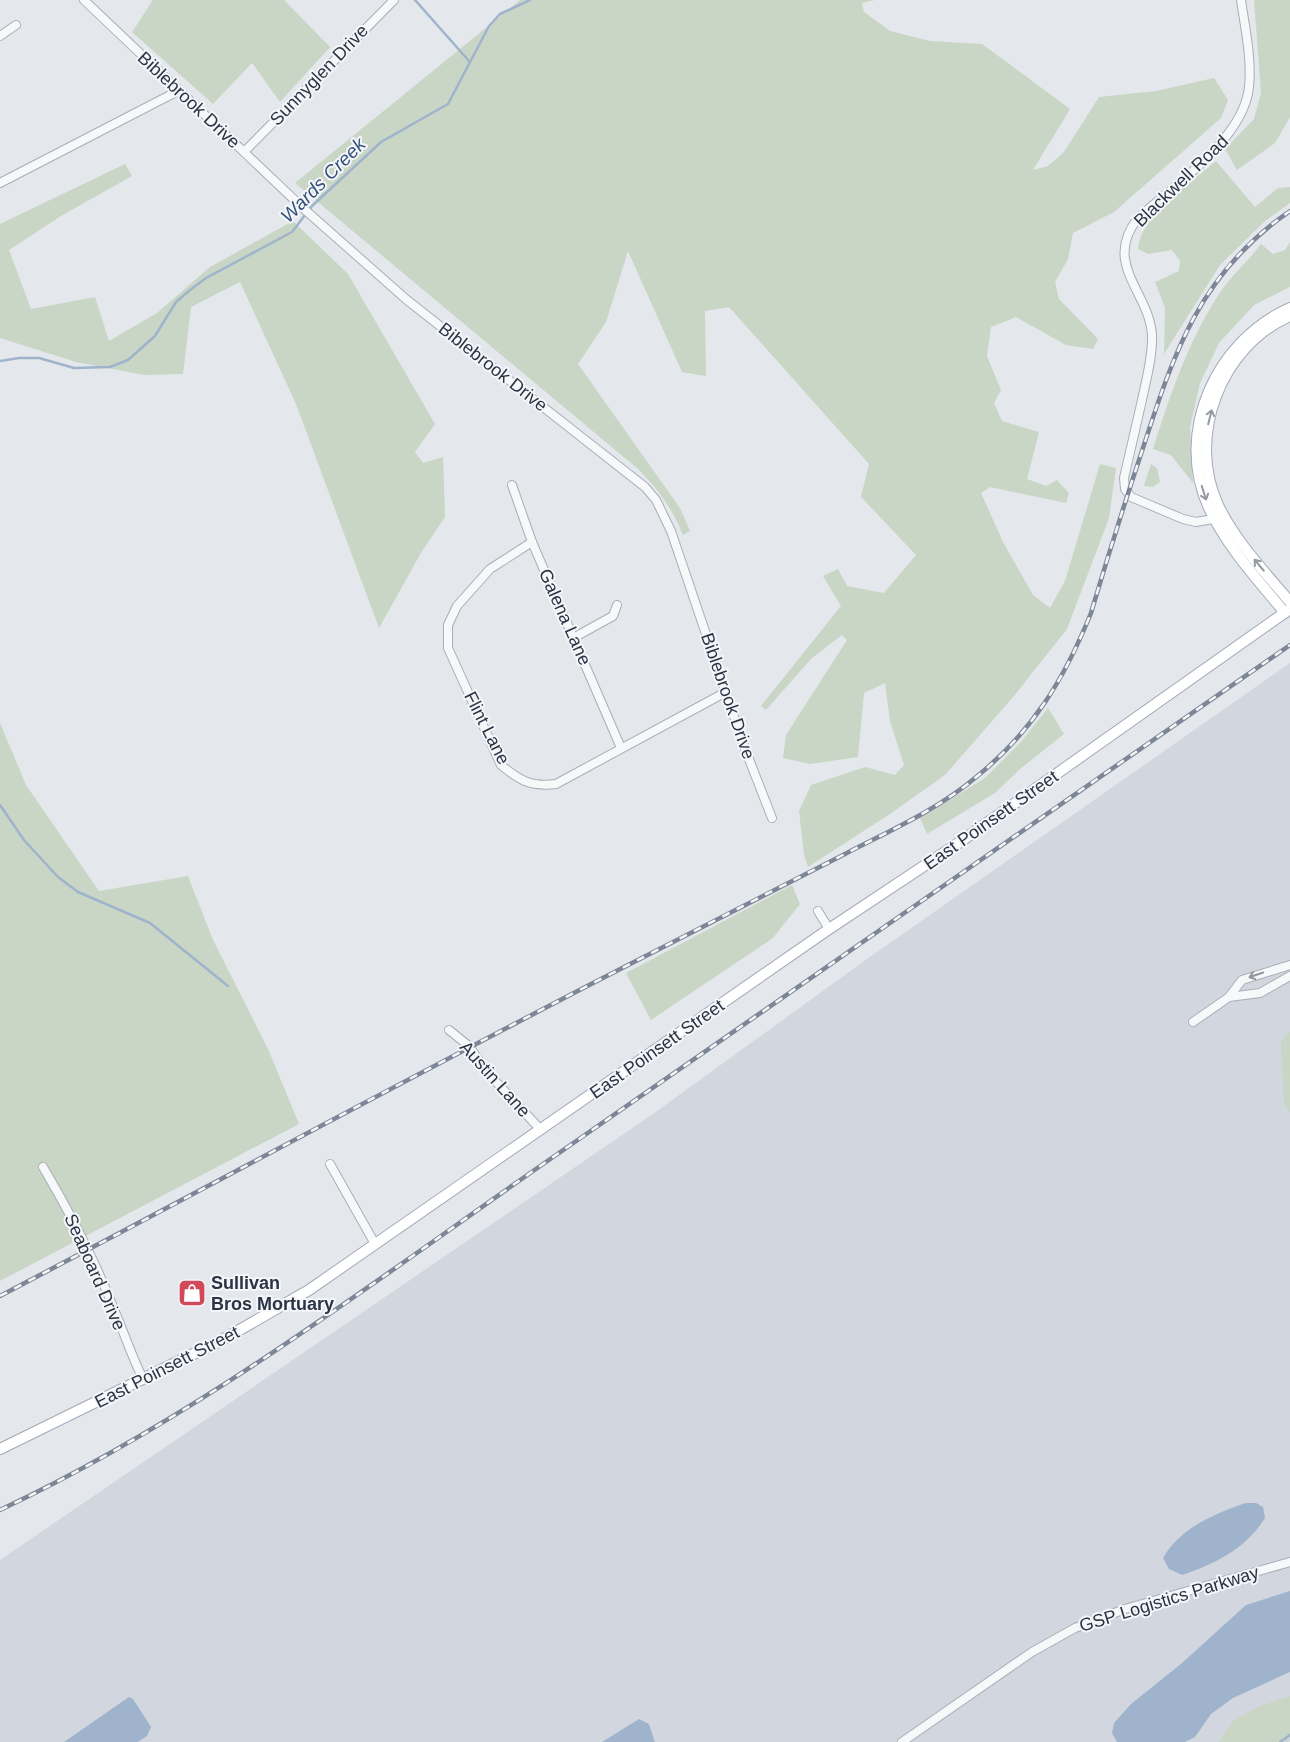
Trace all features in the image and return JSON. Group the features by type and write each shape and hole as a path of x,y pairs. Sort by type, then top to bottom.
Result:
{"main road":[{"path":"1290,308 1262,324 1234,349 1216,377 1203,407 1197,438 1199,478 1219,518 1290,602"},
{"path":"1287,611 1222,534 1206,461 1206,434 1214,402 1226,374 1245,349 1266,330 1290,316"},
{"name":"East Poinsett Street","path":"0,1449 143,1379 281,1307 1032,791 1287,611"}],"street":[{"name":"Biblebrook Drive","path":"84,0 306,211 407,300 645,487 656,500 671,531 754,772 772,818"},
{"name":"Sunnyglen Drive","path":"244,152 394,0"},
{"name":"Blackwell Road","path":"1219,518 1196,522 1183,519 1131,497 1125,488 1124,478 1147,377 1152,339 1149,322 1126,270 1124,251 1128,233 1138,218 1223,142 1243,113 1249,86 1249,73 1241,0"},
{"path":"0,36 16,25"},
{"path":"0,183 178,91"},
{"name":"Galena Lane","path":"512,485 532,542 575,636 620,748"},
{"name":"Flint Lane","path":"532,542 490,569 457,606 448,625 448,648 501,765 516,778 538,786 556,784 726,692"},
{"path":"575,636 613,616 617,605"},
{"path":"818,911 829,929"},
{"path":"1193,1022 1229,997 1242,980 1290,965"},
{"path":"1229,997 1260,993 1290,976"},
{"name":"Austin Lane","path":"448,1030 469,1046 486,1071 541,1130"},
{"path":"330,1164 375,1244"},
{"name":"Seaboard Drive","path":"43,1167 87,1251 115,1311 129,1351 143,1379"},
{"name":"GSP Logistics Parkway","path":"902,1742 1032,1652 1075,1628 1125,1609 1290,1562"}],"shaded area":[{"path":"1290,663 1290,1742 0,1742 0,1560 653,1114 867,959"}],"green space":[{"path":"153,0 284,0 330,47 280,102 252,63 213,104 132,32"},
{"path":"520,0 875,0 862,3 864,12 890,31 930,41 982,44 1070,109 1033,170 1048,166 1064,152 1099,97 1156,91 1214,78 1228,100 1221,118 1114,212 1073,233 1068,259 1055,282 1059,299 1098,339 1093,349 1066,345 1016,317 991,327 987,356 1001,390 994,403 1002,421 1039,432 1027,479 1046,486 1057,480 1069,493 1066,503 990,487 981,493 1003,542 1033,595 1050,608 1065,581 1100,464 1116,468 1109,518 1067,629 1014,696 945,775 890,814 808,867 804,855 799,811 811,785 865,767 895,775 904,765 890,721 885,683 864,693 858,757 810,764 783,758 786,735 847,640 842,635 811,659 766,710 761,706 841,606 823,576 838,569 847,586 884,593 916,555 861,497 869,464 729,307 705,311 706,376 682,372 628,251 606,322 578,364 680,508 690,531 683,535 664,499 638,469 295,183"},
{"path":"1254,0 1290,0 1290,117 1275,143 1237,170 1225,149 1254,119 1261,93"},
{"path":"1216,161 1255,207 1278,188 1290,187 1290,203 1265,221 1220,265 1164,354 1165,308 1155,282 1179,271 1180,261 1172,250 1148,254 1138,249 1141,237 1157,212 1181,189"},
{"path":"125,164 132,176 61,216 9,250 31,309 95,297 109,341 157,313 210,267 293,221 348,274 435,424 415,452 423,463 443,457 445,517 422,551 379,628 296,404 240,282 191,307 183,374 144,375 76,362 0,338 0,224"},
{"path":"1290,242 1290,287 1254,305 1219,343 1200,383 1190,427 1193,483 1171,455 1153,449 1181,368 1199,328 1221,291 1261,244 1273,254 1285,250"},
{"path":"1151,464 1157,468 1160,482 1153,487 1144,486"},
{"path":"1048,708 1064,734 1020,769 995,793 927,834 920,818 985,778 1020,743"},
{"path":"0,723 26,785 99,891 188,876 213,940 268,1049 299,1124 0,1281"},
{"path":"792,885 800,904 773,938 651,1020 626,973"},
{"path":"1290,1031 1290,1113 1284,1103 1281,1041"},
{"path":"1290,1696 1290,1736 1287,1742 1219,1742 1233,1721 1260,1706"}],"water":[{"path":"1245,1503 1256,1503 1263,1507 1265,1518 1249,1538 1229,1554 1182,1575 1169,1569 1163,1558 1170,1547 1188,1530 1221,1512"},
{"path":"1290,1591 1290,1672 1233,1698 1211,1714 1195,1737 1185,1742 1117,1742 1112,1733 1114,1723 1131,1704 1182,1663 1246,1605"},
{"path":"129,1697 133,1699 151,1727 147,1736 138,1742 64,1742"},
{"path":"639,1719 649,1724 655,1742 602,1742"}],"waterway":[{"path":"415,0 469,61"},
{"name":"Wards Creek","path":"0,361 19,358 39,358 74,368 110,367 128,360 155,336 176,302 190,290 206,278 292,232 312,206 381,142 448,104 489,26 500,14 530,0"},
{"path":"0,805 24,840 58,877 78,892 150,923 228,986"},
{"path":"1280,1742 1290,1735"}],"railway":[{"path":"0,1296 475,1045 912,819 945,800 975,778 1030,723 1070,661 1091,613 1109,552 1166,380 1194,317 1212,288 1233,261 1259,235 1290,211"},
{"path":"0,1510 72,1474 143,1434 280,1348 1290,645"}],"place":[{"name":"Sullivan Bros Mortuary","path":"192,1293"}]}
